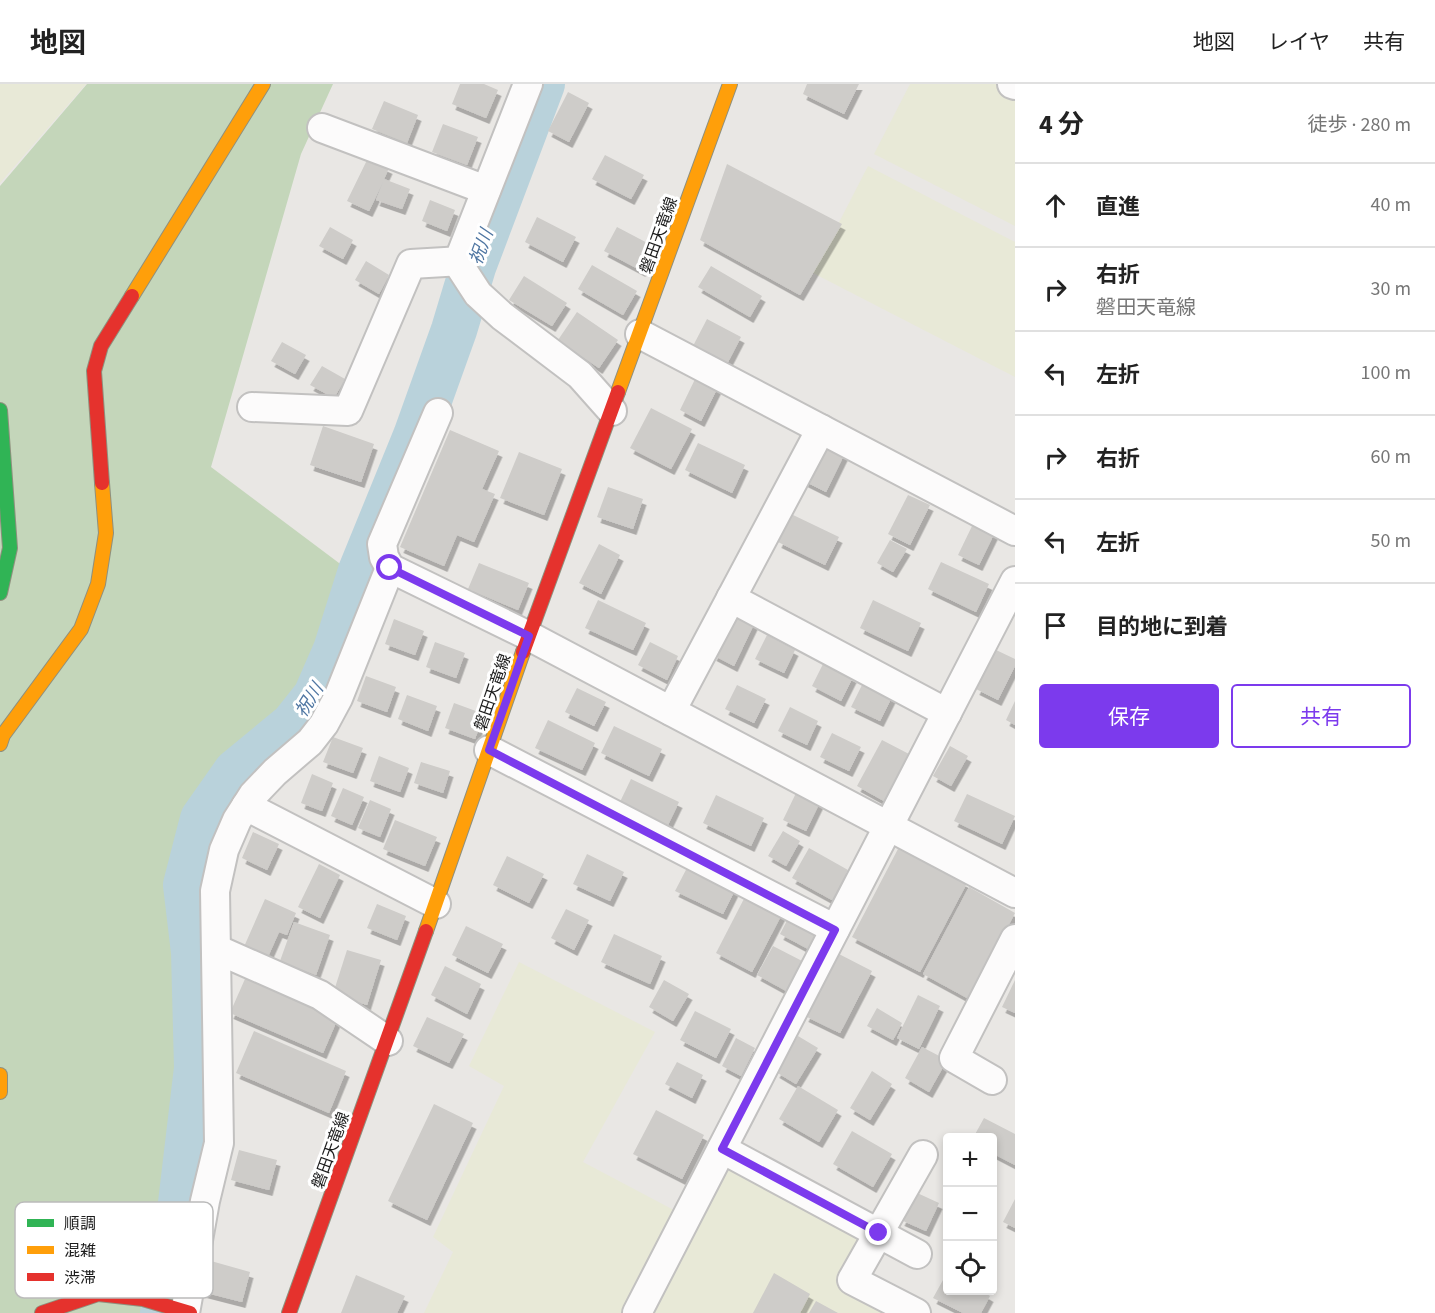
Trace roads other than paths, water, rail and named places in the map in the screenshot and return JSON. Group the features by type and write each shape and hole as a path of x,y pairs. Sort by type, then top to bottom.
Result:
{"main road":[{"path":"0,744 3,735 81,629 98,584 106,533 94,371 100,346 263,84"},
{"name":"磐田天竜線","path":"289,1313 388,1041 529,636 730,84"},
{"path":"0,410 10,548 0,593"},
{"path":"0,1075 0,1092"},
{"path":"42,1313 86,1298"},
{"path":"134,1298 185,1311"}],"street":[{"path":"525,85 462,252 461,268 478,294 502,316 580,375 612,411"},
{"path":"322,128 486,190"},
{"path":"252,407 348,411 411,264 462,261"},
{"path":"640,334 1015,531"},
{"path":"438,413 382,544 384,557 390,568 529,636 1015,894"},
{"path":"671,711 821,429"},
{"path":"205,1202 219,1143 215,891 224,850 253,795 275,772 310,742 324,724 338,698 390,568"},
{"path":"637,1313 1015,580"},
{"path":"731,598 947,713"},
{"path":"489,750 835,930"},
{"path":"246,806 436,904"},
{"path":"992,1080 954,1058 1015,939"},
{"path":"216,949 320,995 388,1041"},
{"path":"722,1149 917,1254"},
{"path":"916,1313 852,1280 923,1155"}],"waterway":[{"name":"祝川","path":"181,1202 197,1068 194,952 186,885 203,819 236,772 293,725 316,696 336,650 361,571 416,436 454,330 473,267 542,84"},
{"name":"祝川","path":"163,1313 167,1298"}]}
